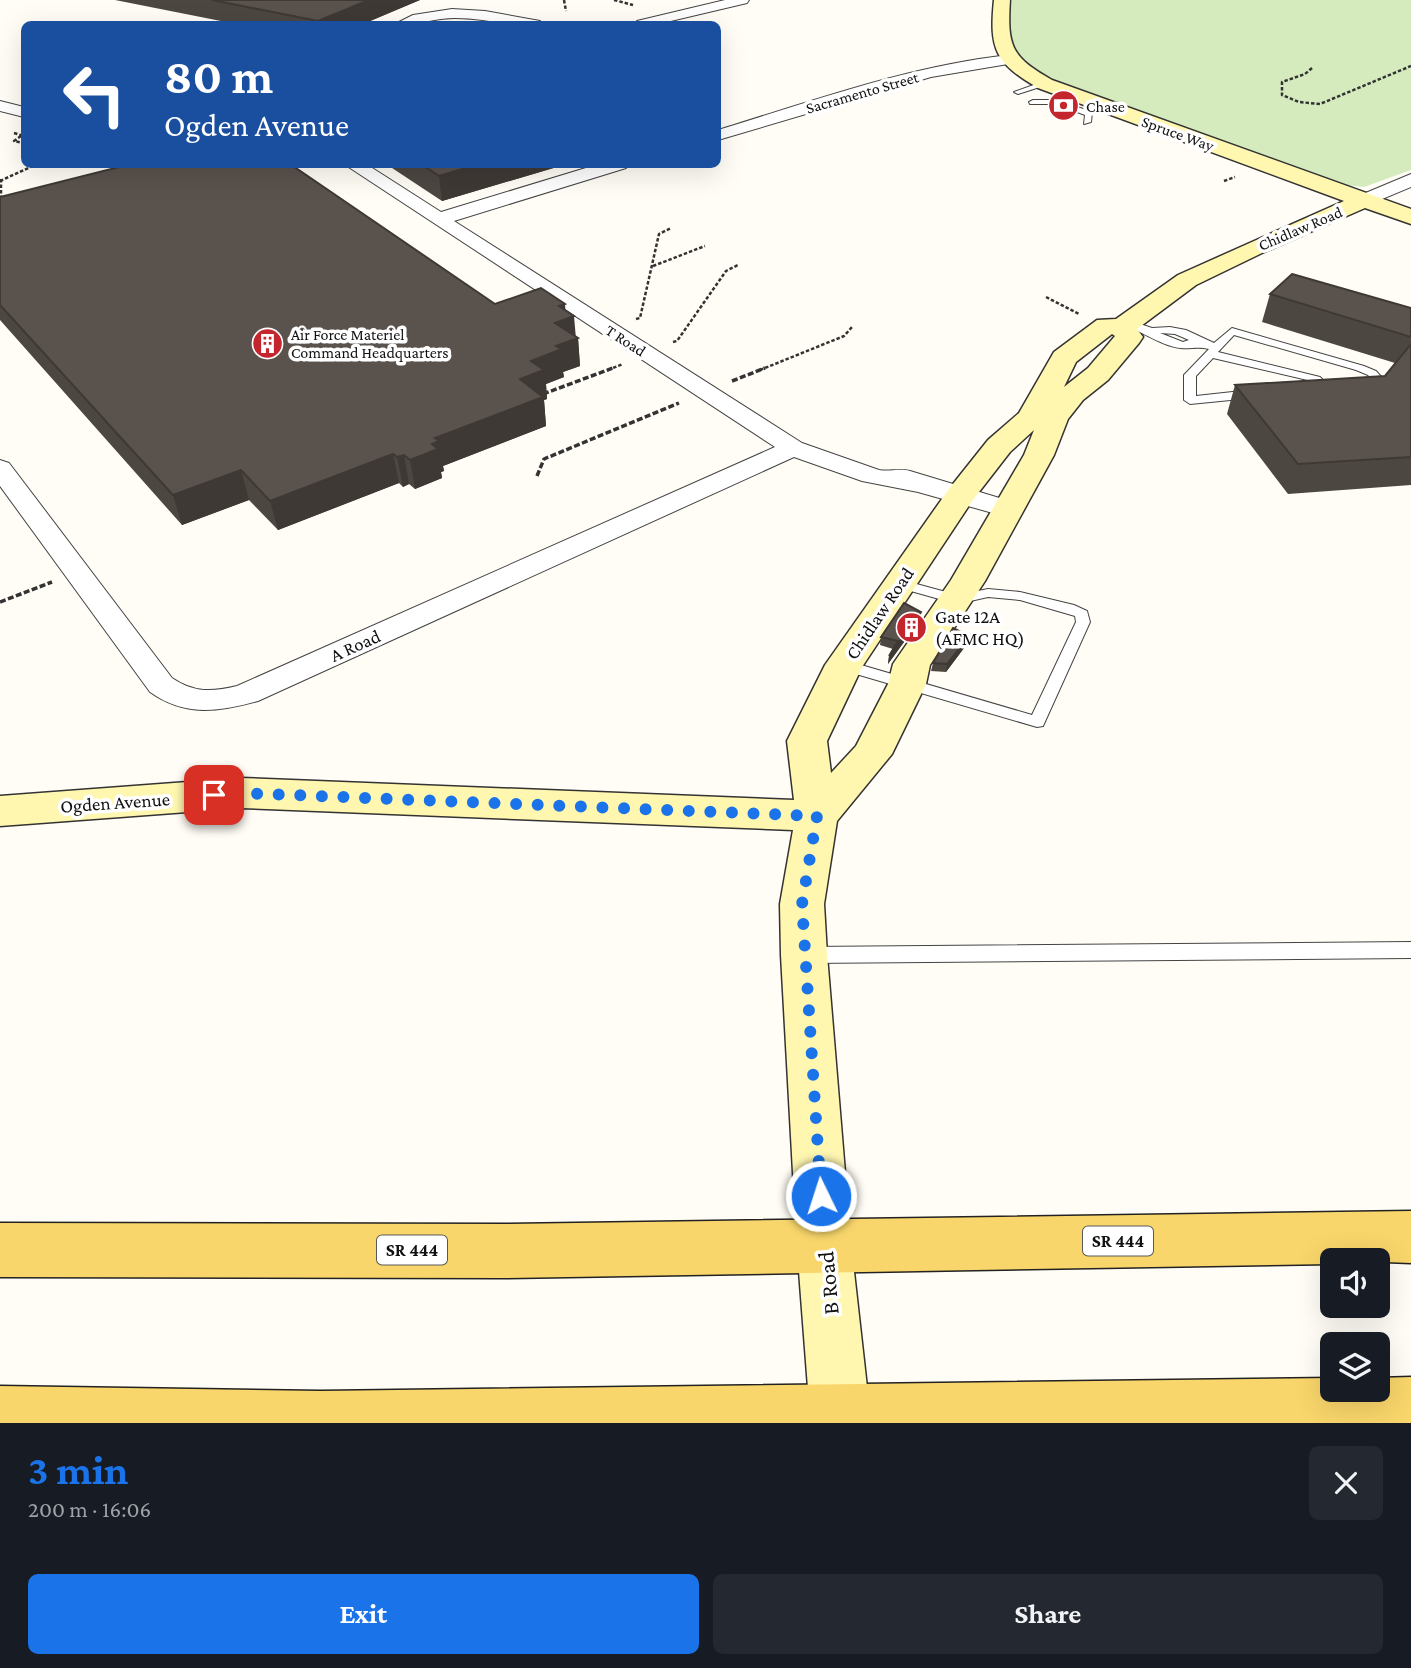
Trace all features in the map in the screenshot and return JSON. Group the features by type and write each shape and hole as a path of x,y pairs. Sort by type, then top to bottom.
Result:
{"main road":[{"name":"SR 444","path":"0,1250 507,1251 1411,1237"},
{"path":"0,1416 321,1421 1411,1407"}],"street":[{"path":"654,21 742,0"},
{"path":"1002,0 1000,46 1009,60"},
{"path":"423,2 452,12"},
{"path":"410,21 452,12 519,21"},
{"name":"Spruce Way","path":"1009,60 1045,84 1411,217"},
{"name":"Sacramento Street","path":"721,134 927,73 962,65 1009,60"},
{"path":"0,106 21,111"},
{"name":"T Road","path":"359,168 804,452 835,466 893,482 920,484 1007,509"},
{"path":"439,219 607,168"},
{"name":"Chidlaw Road","path":"817,816 807,741 844,665 960,496 999,446 1028,419 1045,396 1064,358 1106,326 1133,327 1187,280 1253,248 1411,180"},
{"path":"817,816 872,754 907,684 926,670 954,626 957,600 1039,455 1054,418 1073,394 1098,374 1129,337 1133,327"},
{"name":"A Road","path":"0,468 162,685 175,695 196,701 220,702 247,694 804,452"},
{"name":"Ogden Avenue","path":"0,811 241,793 817,816"},
{"name":"B Road","path":"817,816 802,904 824,1245 840,1414"}],"lane":[{"path":"1018,92 1045,84"},
{"path":"1033,102 1057,102 1089,114 1087,122"},
{"path":"1133,327 1182,345 1198,342 1214,351 1316,379"},
{"path":"1268,393 1190,400 1190,375 1232,331 1328,357 1372,373 1378,380"},
{"path":"1306,391 1318,390 1316,379 1328,357"},
{"path":"844,665 1037,722 1080,629 1082,614 1069,608 1020,596 988,593 957,600 898,583"},
{"path":"804,955 1411,950"}],"path":[{"path":"564,0 566,11"},
{"path":"1312,68 1305,74 1282,82 1282,95 1299,102 1320,104 1411,66"},
{"path":"1,207 1,180 28,168"},
{"path":"609,329 640,318 659,234 671,228"},
{"path":"652,267 705,246"},
{"path":"0,602 79,572"}],"green space":[{"path":"1012,0 1411,0 1411,170 1364,187 1336,184 1065,88 1025,64 1018,56 1012,46 1010,34"}],"building":[{"path":"212,0 369,0 318,21"},
{"name":"Air Force Materiel Command Headquarters","path":"115,168 296,168 495,304 541,288 565,304 559,306 574,316 555,323 578,338 556,346 562,349 531,361 544,370 520,379 543,397 435,438 439,441 432,444 438,449 410,460 404,455 397,457 393,454 270,501 241,470 173,495 0,305 0,197"},
{"path":"427,168 466,168 439,176"},
{"path":"1292,274 1411,308 1411,337 1270,294"},
{"path":"1411,344 1411,457 1298,464 1235,385 1385,376"},
{"path":"904,603 921,612 889,656 898,641 881,637"},
{"path":"953,628 969,636 947,664 933,663"}],"place":[{"name":"Chase","path":"1063,106"},
{"name":"Air Force Materiel Command Headquarters","path":"268,343"},
{"name":"Gate 12A (AFMC HQ)","path":"912,627"}],"route":[{"path":"214,795 241,793 817,816 802,904 821,1196"}]}
